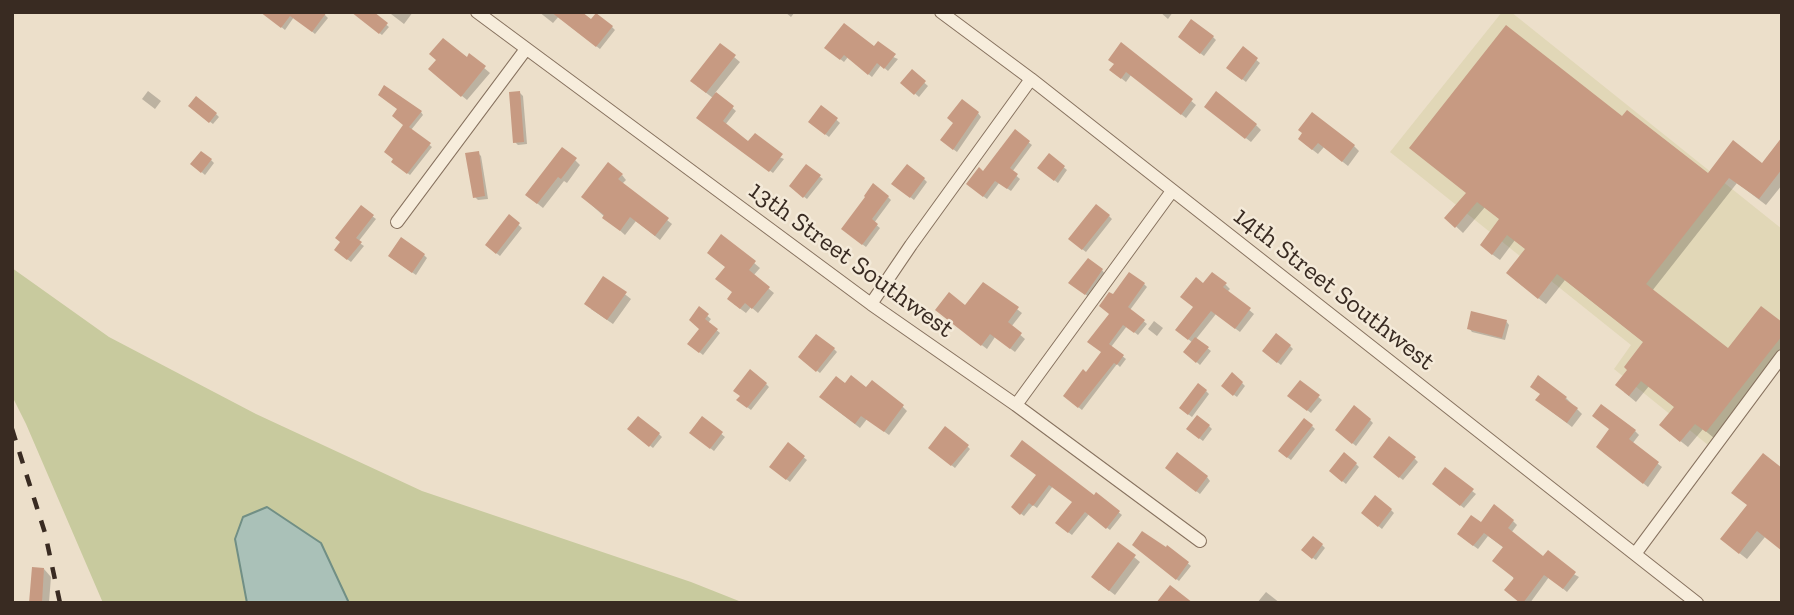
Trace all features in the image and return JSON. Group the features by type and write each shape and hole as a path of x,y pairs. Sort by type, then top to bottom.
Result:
{"street":[{"name":"13th Street Southwest","path":"478,12 871,304 1016,405 1200,541"},
{"name":"14th Street Southwest","path":"942,12 1031,79 1697,603"},
{"path":"397,222 526,49"},
{"path":"871,304 918,234 1031,79"},
{"path":"1016,405 1172,191"},
{"path":"1635,554 1782,356"}],"shaded area":[{"path":"1502,12 1511,12 1782,229 1782,356 1713,449 1614,369 1631,345 1390,152"},
{"path":"267,507 321,543 349,603 247,603 235,539 243,517"}],"green space":[{"path":"12,268 109,337 256,414 422,491 691,582 744,603 103,603 12,396"}],"building":[{"path":"260,12 327,12 312,32 290,16 281,28"},
{"path":"351,12 374,12 388,23 379,34"},
{"path":"551,12 582,12 591,19 596,13 613,26 596,47"},
{"path":"1191,19 1214,36 1200,54 1178,37"},
{"path":"844,23 874,46 878,41 896,54 884,69 877,63 868,75 844,55 840,60 824,48"},
{"path":"1506,25 1622,116 1627,110 1708,173 1733,140 1762,163 1782,137 1782,169 1759,199 1729,178 1646,284 1728,348 1761,306 1782,322 1782,336 1706,432 1695,424 1680,442 1659,425 1674,407 1641,381 1629,396 1615,385 1627,370 1624,367 1643,342 1557,274 1538,299 1506,273 1525,249 1507,235 1492,255 1480,245 1499,219 1477,202 1455,228 1444,218 1466,193 1409,148"},
{"path":"443,38 467,57 469,53 486,66 461,97 428,69 436,60 429,54"},
{"path":"1121,42 1193,99 1181,115 1126,72 1121,79 1109,70 1114,64 1108,60"},
{"path":"720,43 736,55 706,93 690,81"},
{"path":"1243,46 1258,58 1242,80 1226,68"},
{"path":"912,69 926,81 914,95 900,83"},
{"path":"384,85 422,111 409,127 431,143 407,174 391,162 393,159 384,152 403,125 392,116 397,109 378,95"},
{"path":"520,91 524,142 513,143 509,92"},
{"path":"1216,91 1257,124 1245,139 1204,107"},
{"path":"716,92 734,106 723,121 748,141 755,133 783,154 769,172 696,118"},
{"path":"196,96 217,113 209,123 188,106"},
{"path":"962,99 979,112 953,150 940,140 953,123 947,118"},
{"path":"821,105 838,118 825,135 808,122"},
{"path":"1312,112 1355,145 1342,162 1318,143 1312,150 1298,139 1302,133 1298,130"},
{"path":"1015,129 1030,141 1010,168 1018,174 1007,189 995,181 983,197 966,184 979,167 983,171"},
{"path":"562,147 577,158 537,204 525,195"},
{"path":"201,151 212,159 201,173 190,164"},
{"path":"479,151 485,196 473,198 465,153"},
{"path":"1049,153 1065,166 1054,181 1037,168"},
{"path":"608,162 623,174 618,179 669,218 655,236 630,217 620,231 581,197"},
{"path":"806,164 821,175 803,198 789,186"},
{"path":"907,164 925,178 910,198 891,184"},
{"path":"873,183 889,196 872,219 878,224 862,245 841,229"},
{"path":"1096,204 1110,215 1082,250 1068,239"},
{"path":"361,205 374,215 356,238 362,242 347,260 334,250 340,242 335,238"},
{"path":"509,214 520,223 496,254 485,245"},
{"path":"721,234 756,261 749,270 770,287 752,309 745,303 740,309 727,299 732,292 715,279 725,267 707,253"},
{"path":"401,237 425,254 412,273 388,256"},
{"path":"1088,258 1103,269 1085,295 1068,283"},
{"path":"1129,272 1145,283 1128,307 1145,320 1134,333 1123,325 1109,344 1124,355 1117,365 1114,363 1078,408 1063,396 1083,369 1086,372 1101,352 1087,342 1109,314 1099,306 1109,292 1113,294"},
{"path":"1212,272 1227,283 1223,287 1251,308 1235,329 1211,311 1188,340 1175,330 1193,307 1180,297 1196,277 1203,283"},
{"path":"603,276 627,292 607,320 584,304"},
{"path":"983,282 1019,307 1008,322 1022,333 1010,349 990,334 981,346 935,310 949,292 965,305"},
{"path":"699,306 709,314 705,319 718,329 699,353 687,344 699,329 689,320"},
{"path":"1471,311 1507,320 1502,338 1467,329"},
{"path":"1276,333 1291,345 1277,363 1262,351"},
{"path":"816,334 835,348 816,372 798,357"},
{"path":"1195,337 1209,347 1196,363 1183,352"},
{"path":"750,369 767,383 747,408 736,400 740,396 733,391"},
{"path":"1232,372 1243,382 1233,396 1221,386"},
{"path":"851,375 866,387 872,380 904,405 884,432 861,416 855,424 819,397 836,376 845,383"},
{"path":"1538,375 1578,408 1567,423 1535,400 1540,394 1530,387"},
{"path":"1300,380 1320,395 1307,411 1287,396"},
{"path":"1198,383 1207,390 1188,415 1179,408"},
{"path":"1601,404 1636,430 1629,439 1659,462 1643,484 1596,447 1609,429 1592,416"},
{"path":"1354,405 1371,419 1352,444 1335,430"},
{"path":"1197,415 1210,425 1199,439 1186,429"},
{"path":"638,416 660,433 649,447 627,429"},
{"path":"702,416 723,432 710,449 689,433"},
{"path":"1304,418 1313,425 1287,458 1278,451"},
{"path":"945,426 969,445 951,466 928,448"},
{"path":"1389,436 1416,457 1399,478 1373,457"},
{"path":"1022,440 1094,495 1096,492 1120,511 1106,529 1085,512 1068,533 1055,523 1072,502 1049,485 1033,506 1029,503 1020,515 1011,507 1036,475 1010,456"},
{"path":"788,442 805,456 786,480 769,467"},
{"path":"1177,452 1208,476 1196,492 1165,468"},
{"path":"1344,452 1357,463 1342,482 1329,471"},
{"path":"1763,453 1782,468 1782,551 1757,531 1739,554 1720,539 1747,505 1731,493"},
{"path":"1445,467 1474,489 1460,506 1432,484"},
{"path":"1375,495 1392,509 1378,527 1361,513"},
{"path":"1494,504 1514,520 1508,528 1543,556 1548,550 1576,572 1563,589 1544,575 1523,603 1520,603 1504,590 1514,578 1492,561 1503,547 1484,533 1473,546 1457,534 1471,515 1481,522"},
{"path":"1142,531 1189,562 1176,580 1132,545"},
{"path":"1313,536 1323,544 1312,559 1301,550"},
{"path":"1118,542 1136,555 1109,591 1091,577"},
{"path":"32,567 44,568 42,603 29,603"},
{"path":"1170,585 1193,603 1156,603"}],"railway":[{"path":"12,429 45,533 60,603"}]}
